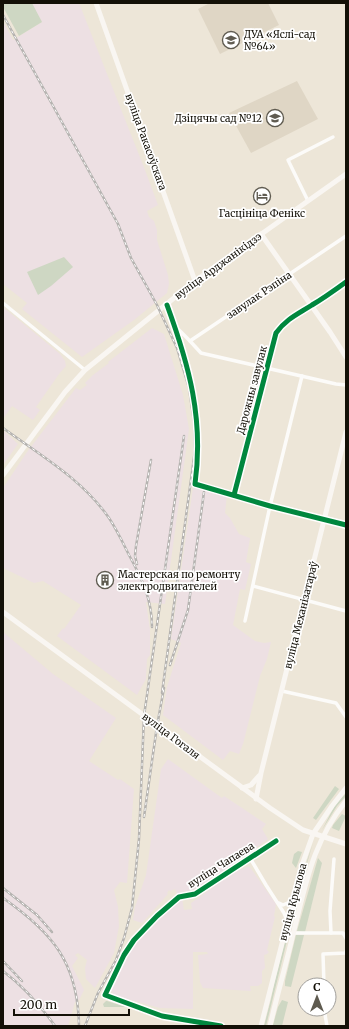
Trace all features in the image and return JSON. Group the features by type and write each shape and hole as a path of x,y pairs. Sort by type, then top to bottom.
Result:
{"main road":[{"name":"вуліца Ракасоўскага","path":"96,3 195,281"},
{"name":"вуліца Арджанікідзэ","path":"3,475 65,392 85,370 195,281 346,174"},
{"path":"262,234 346,357"},
{"name":"вуліца Механізатараў","path":"256,799 261,773 346,432"},
{"path":"195,484 270,506 346,525"},
{"name":"вуліца Гогаля","path":"3,612 256,799 303,830 346,844"},
{"path":"242,788 251,785 261,773"},
{"name":"вуліца Крылова","path":"260,1026 292,901 302,865 313,834 346,788"},
{"name":"вуліца Крылова","path":"270,1026 309,868 322,837 346,801"}],"street":[{"path":"308,201 288,160 333,137"},
{"name":"завулак Рэпіна","path":"190,341 346,236"},
{"name":"Дарожны завулак","path":"234,495 276,333 280,327 293,316 311,306 346,282"},
{"path":"3,303 85,370"},
{"path":"166,305 175,326 191,379 198,424 198,450 195,484"},
{"path":"175,326 201,352 336,384 346,385"},
{"path":"245,621 270,506 302,376"},
{"path":"253,586 346,611"},
{"path":"282,690 336,703 346,718"},
{"name":"вуліца Чапаева","path":"221,1026 162,1016 105,995 124,955 134,940 157,916 179,897 195,894 276,841"},
{"path":"250,858 278,903 287,921"},
{"path":"331,933 330,912 334,859"},
{"path":"278,903 283,905 292,901"},
{"path":"294,933 343,933 346,938"},
{"path":"324,977 323,954 346,952"}],"shaded area":[{"path":"31,3 79,3 158,205 147,211 149,217 154,221 157,230 157,240 168,275 169,284 167,293 134,320 82,357 22,309 27,303 3,284 3,21 13,40 42,22"},
{"name":"ДУА «Яслі-сад №64»","path":"210,3 268,3 279,25 220,54 198,9"},
{"name":"Дзіцячы сад №12","path":"297,81 318,119 251,153 229,113"},
{"path":"3,307 60,354 65,361 66,366 36,407 40,410 33,420 12,406 3,419"},
{"path":"152,328 164,334 183,395 189,429 165,604 146,602 150,630 150,655 147,659 146,679 137,695 57,636 63,628 64,629 81,605 43,581 34,583 3,568 3,488 27,452 76,388 80,390 87,385 85,383 93,375"},
{"path":"3,430 18,444 3,465"},
{"path":"193,488 201,488 227,495 225,513 230,518 239,534 250,538 246,562 251,564 245,590 240,589 233,625 255,641 264,643 271,642 267,659 260,676 243,744 239,754 230,751 223,760 163,715 167,687 181,643 171,639"},
{"path":"3,632 53,674 116,718 89,761 134,789 127,883 120,882 114,890 118,907 119,926 114,953 95,988 86,979 85,968 87,960 78,953 75,955 78,958 72,966 84,990 79,1000 75,1002 68,1026 3,1026"},
{"path":"168,759 222,798 224,796 266,824 262,829 268,839 231,866 193,890 177,894 175,889 169,890 167,893 168,894 142,923 133,920 135,907 146,875 161,769"},
{"path":"249,866 276,904 275,917 267,950 269,952 264,955 265,968 262,971 262,983 258,986 250,986 251,991 203,988 200,982 198,955 208,954 207,952 193,952 193,1009 160,1008 117,996 112,993 111,990 114,981 128,953 146,931 147,932 169,909 182,898 184,910 192,909 191,903 229,876"}],"green space":[{"path":"3,3 32,3 42,22 19,36 3,7"},
{"path":"64,257 73,267 38,295 27,272"},
{"path":"335,786 339,789 316,820 313,818"},
{"path":"346,793 346,796 337,806 322,830 335,805"},
{"path":"342,814 346,816 339,831 332,828"},
{"path":"313,843 302,880 266,1026 264,1026 301,879"},
{"path":"298,851 302,852 296,868 292,863 294,854"},
{"path":"318,858 322,863 305,932 297,931"},
{"path":"296,935 304,935 291,987 285,986 285,981"},
{"path":"282,1000 288,1002 282,1026 273,1025 278,1007"},
{"path":"106,1001 126,1007 104,1007 103,1004"}],"railway":[{"path":"3,15 118,224 131,258 157,305 177,348 189,388 194,422 195,450 162,693"},
{"path":"3,428 60,468 86,491 109,518 142,581 150,607 152,627"},
{"path":"85,1026 98,993 116,960 132,908 139,839 144,716 184,436"},
{"path":"137,564 135,556 136,546 151,460"},
{"path":"170,665 188,610 204,492"},
{"path":"144,817 164,688"},
{"path":"3,888 37,915 52,932"},
{"path":"3,898 21,911 49,937 68,967 74,984 79,1026"},
{"path":"3,961 22,981"},
{"path":"3,971 18,983 44,1011 55,1026"}],"cycle path":[{"path":"234,495 276,333 292,317 346,282"},
{"path":"167,305 182,349 193,393 198,437 195,484 270,506 346,525"},
{"path":"221,1026 162,1016 105,995 124,955 134,940 157,916 179,897 195,894 276,841"}],"place":[{"name":"ДУА «Яслі-сад №64»","path":"231,40"},
{"name":"Дзіцячы сад №12","path":"275,118"},
{"name":"Гасцініца Фенікс","path":"262,196"},
{"name":"Мастерская по ремонту электродвигателей","path":"105,580"}]}
